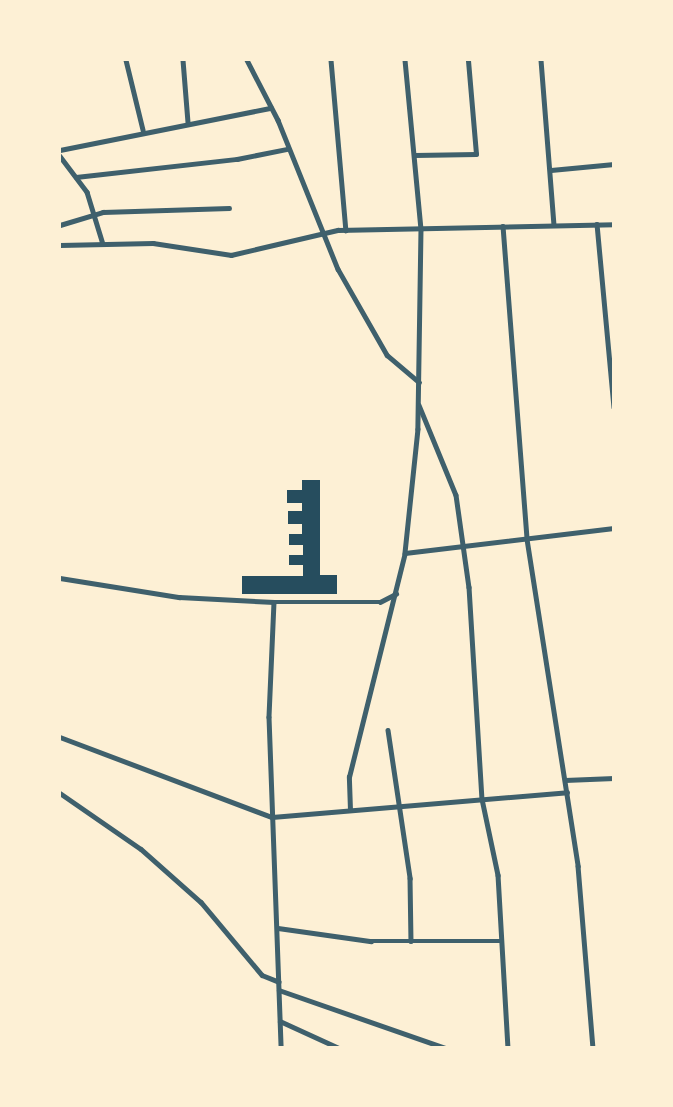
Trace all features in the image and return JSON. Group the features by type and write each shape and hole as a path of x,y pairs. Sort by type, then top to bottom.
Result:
{"street":[{"path":"126,60 143,130"},
{"path":"183,60 188,122"},
{"path":"247,60 271,108 321,233 387,355 419,382"},
{"path":"331,60 346,230"},
{"path":"349,810 349,777 405,553 419,405 421,229 405,60"},
{"path":"415,155 477,152 468,60"},
{"path":"541,60 554,224"},
{"path":"60,150 143,130 271,108"},
{"path":"76,177 237,159 287,149"},
{"path":"60,156 76,177 96,214 103,244"},
{"path":"551,170 614,164"},
{"path":"60,225 96,214 229,208"},
{"path":"597,224 614,407"},
{"path":"60,244 153,243 231,255 275,248 321,233 346,230 614,224"},
{"path":"503,226 527,539 578,866 593,1048"},
{"path":"419,405 456,495 460,546 475,649 482,799 498,869 508,1048"},
{"path":"405,553 614,528"},
{"path":"60,578 180,597 274,602 380,602 397,593"},
{"path":"274,602 269,718 281,1048"},
{"path":"388,730 397,808 411,885 411,941"},
{"path":"60,737 272,817 567,792"},
{"path":"565,780 614,778"},
{"path":"60,793 141,849 201,902 262,975 279,982"},
{"path":"278,928 356,940 502,941"},
{"path":"279,990 446,1048"},
{"path":"280,1021 339,1048"}],"building":[{"path":"302,480 320,480 320,575 337,575 337,594 242,594 242,576 303,576 303,565 289,565 289,555 303,555 303,545 289,545 289,534 302,534 302,524 288,524 288,511 302,511 302,503 287,503 287,490 302,490"}]}
